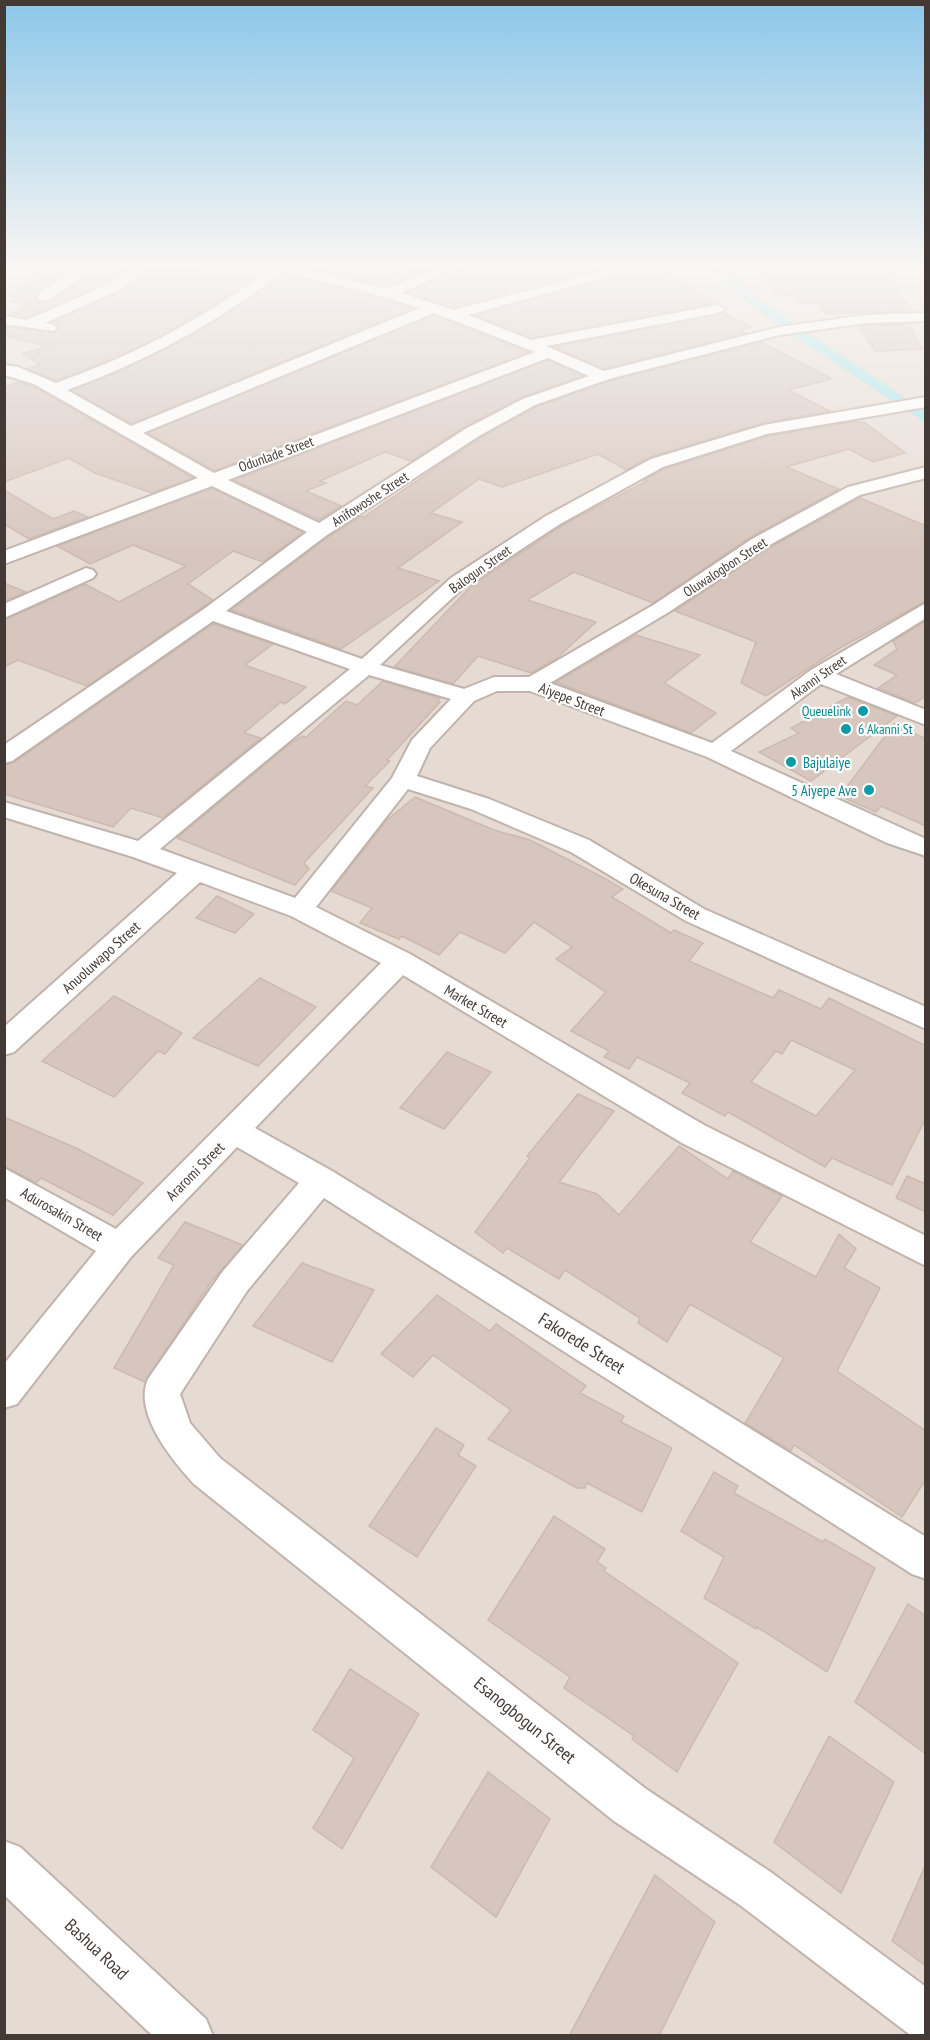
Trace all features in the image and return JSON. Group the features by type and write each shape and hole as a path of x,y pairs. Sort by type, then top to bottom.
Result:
{"street":[{"path":"55,389 101,374 126,362"},
{"path":"129,434 303,362"},
{"name":"Odunlade Street","path":"13,554 522,362"},
{"path":"572,362 603,376"},
{"name":"Anifowoshe Street","path":"4,756 212,613 321,531 473,432 529,402 603,376 657,362"},
{"path":"4,370 12,370 55,389 129,434 210,478 321,531"},
{"name":"Balogun Street","path":"142,851 365,667 458,582 553,520 657,463 764,430 884,407 926,402"},
{"name":"Oluwalogbon Street","path":"533,684 662,608 759,543 854,491 926,472"},
{"path":"4,541 13,554"},
{"path":"4,612 86,574"},
{"name":"Akanni Street","path":"715,752 819,675 926,609"},
{"path":"212,613 365,667 466,696"},
{"path":"819,675 926,718"},
{"name":"Aiyepe Street","path":"300,910 403,779 420,746 466,696 494,684 533,684 715,752 896,837 926,848"},
{"name":"Okesuna Street","path":"403,779 480,804 580,846 695,915 926,1019"},
{"name":"Market Street","path":"4,810 142,851 300,910 400,962 693,1134 926,1252"},
{"name":"Anuoluwapo Street","path":"4,1044 197,870"},
{"name":"Araromi Street","path":"4,1392 119,1247 400,962"},
{"name":"Fakorede Street","path":"235,1131 321,1180 926,1560"},
{"name":"Esanogbogun Street","path":"321,1180 235,1281 161,1391 168,1421 178,1441 207,1472 630,1805 756,1889 926,2016"},
{"name":"Adurosakin Street","path":"4,1181 119,1247"},
{"name":"Bashua Road","path":"4,1863 189,2036"}],"shaded area":[{"path":"5,362 925,362 925,2035 5,2035"}],"building":[{"path":"38,362 104,362 56,381 27,369 41,364"},
{"path":"139,362 281,362 131,424 72,390"},
{"path":"320,362 502,362 214,471 148,433"},
{"path":"542,362 553,362 583,376 522,397 466,426 411,461 385,452 320,481 326,483 306,491 341,506 319,520 234,480"},
{"path":"589,362 631,362 604,369"},
{"path":"683,362 800,362 832,379 788,390 830,411 763,423 650,457 626,470 598,454 502,487 479,479 431,513 462,522 398,568 439,581 341,649 231,610 328,537 361,516 364,517 480,438 536,407 610,381"},
{"path":"18,382 33,386 193,478 152,493 95,473 69,458 4,482 4,388"},
{"path":"851,422 864,422 905,453 873,462 849,449 786,467 839,489 751,537 653,603 574,572 527,600 596,622 556,659 531,673 478,656 453,684 394,667 472,585 568,522 647,481 644,480 664,469 768,436"},
{"path":"212,488 303,532 263,562 233,551 188,584 213,600 87,686 18,660 4,667 4,620 85,584 119,602 186,566 133,545 90,564 57,546"},
{"path":"4,490 53,519 74,511 88,517 29,539 4,524"},
{"path":"860,498 926,526 926,601 838,649 766,696 741,683 756,642 675,611 767,549"},
{"path":"4,583 26,592 4,601"},
{"path":"926,621 926,696 915,703 878,688 897,675 874,665 897,649 893,641"},
{"path":"213,624 273,644 245,665 306,687 285,704 281,702 244,733 261,738 163,818 131,808 113,827 4,794 4,765 13,763"},
{"path":"636,635 700,655 664,683 716,713 691,733 556,682"},
{"path":"383,681 440,698 437,701 440,702 387,760 390,761 365,786 373,788 304,863 309,869 295,885 177,838 287,746 302,736 306,737 346,701 357,705"},
{"path":"848,697 897,716 811,781 759,752 799,733 791,728"},
{"path":"894,724 926,739 926,826 881,806 876,812 840,796"},
{"path":"415,797 494,830 530,840 623,889 612,897 671,933 674,930 703,943 689,961 773,998 779,990 821,1009 829,998 926,1046 926,1118 892,1185 832,1158 825,1167 728,1112 725,1116 682,1093 690,1083 637,1057 629,1069 604,1057 609,1051 571,1031 606,992 556,959 572,947 534,922 505,953 460,932 439,955 402,936 399,939 360,923 372,908 331,891 387,820","holes":["791,1040 855,1070 816,1116 751,1082 776,1051 782,1054"]},
{"path":"217,896 254,914 235,933 196,918"},
{"path":"260,978 316,1007 258,1066 193,1038"},
{"path":"114,996 182,1033 165,1054 158,1051 114,1097 42,1061"},
{"path":"447,1052 491,1072 444,1129 400,1108"},
{"path":"578,1094 614,1111 559,1182 597,1194 619,1215 679,1146 728,1179 733,1171 782,1196 750,1242 816,1277 839,1234 856,1249 844,1268 880,1288 837,1371 926,1431 926,1479 902,1517 794,1445 791,1451 745,1423 784,1358 690,1304 667,1342 638,1323 640,1318 565,1270 559,1279 507,1248 503,1253 475,1232 530,1158 527,1156"},
{"path":"4,1117 78,1149 143,1183 113,1215 41,1178 36,1183 4,1166"},
{"path":"907,1176 926,1184 926,1212 896,1198"},
{"path":"185,1222 243,1245 211,1282 145,1382 114,1368 174,1265 158,1258"},
{"path":"302,1263 374,1290 332,1362 253,1326"},
{"path":"437,1295 490,1331 496,1324 586,1386 580,1393 624,1416 621,1422 672,1448 642,1512 587,1483 585,1488 577,1488 488,1439 511,1410 433,1355 413,1377 381,1354"},
{"path":"436,1428 464,1445 458,1455 476,1466 417,1557 369,1526"},
{"path":"714,1472 738,1486 734,1493 823,1542 825,1539 875,1568 827,1672 757,1627 756,1629 704,1598 724,1557 681,1531"},
{"path":"554,1516 605,1549 597,1562 606,1568 604,1571 738,1663 677,1772 632,1739 634,1736 564,1688 570,1677 488,1620"},
{"path":"908,1604 926,1616 926,1754 855,1702"},
{"path":"350,1669 419,1714 342,1849 313,1828 354,1758 313,1730"},
{"path":"829,1736 894,1782 841,1893 774,1842"},
{"path":"488,1772 550,1819 496,1917 431,1867"},
{"path":"926,1864 926,1966 892,1941"},
{"path":"655,1875 715,1922 659,2036 569,2036"}],"waterway":[{"path":"842,362 926,419"}],"place":[{"name":"Queuelink","path":"863,711"},
{"name":"6 Akanni St","path":"846,729"},
{"name":"Bajulaiye","path":"791,762"},
{"name":"5 Aiyepe Ave","path":"869,790"}]}
